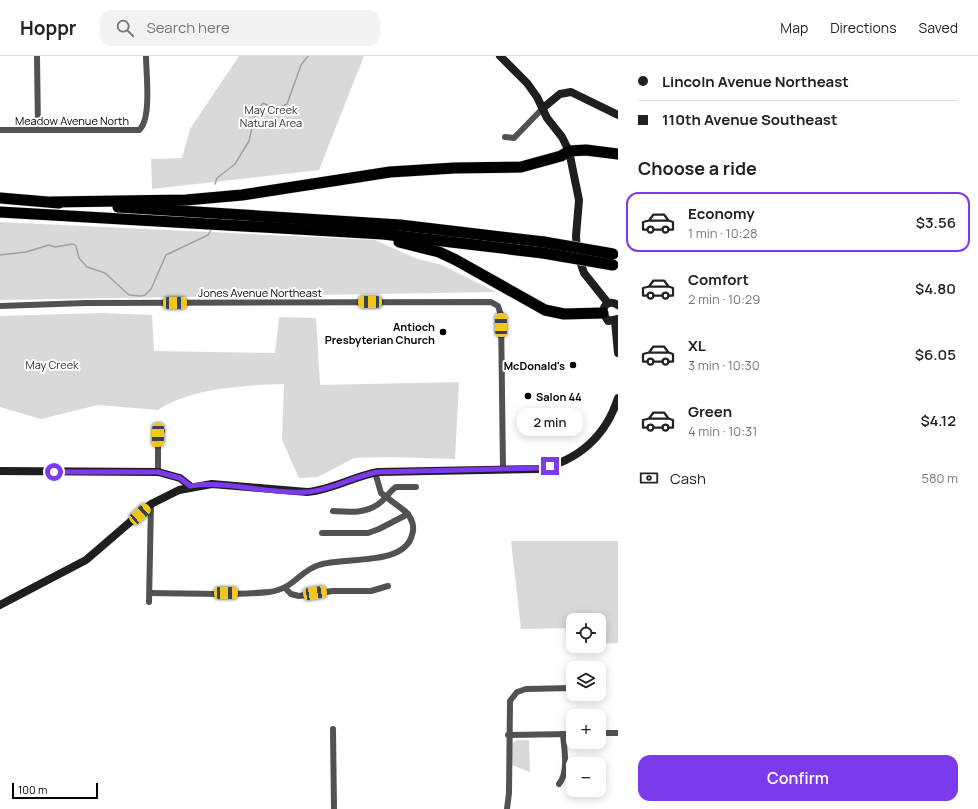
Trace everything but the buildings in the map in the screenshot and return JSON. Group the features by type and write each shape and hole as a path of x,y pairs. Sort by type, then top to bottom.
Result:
{"highway":[{"path":"52,202 186,200 242,195 390,172 454,168 521,167 561,156 569,151 586,150 618,154"},
{"path":"0,198 52,202 182,217"},
{"path":"0,212 182,217 250,221 400,224 544,242 616,260"},
{"path":"250,221 413,244 439,252 456,260 545,310 564,314 605,308"},
{"path":"297,228 417,237 543,253 616,260"}],"street":[{"path":"37,56 38,130"},
{"name":"Meadow Avenue North","path":"0,130 136,130 143,126 146,114 146,56"},
{"path":"500,56 527,83 543,108 547,118 562,137 569,151 579,200 576,236 578,252 584,273 605,308 606,319 616,320 618,354"},
{"path":"505,137 514,138 543,108 560,94 571,92 618,115"},
{"name":"Jones Avenue Northeast","path":"0,306 86,303 482,300 495,304 501,314 503,470"},
{"path":"605,308 614,303 618,305"},
{"path":"0,605 86,560 151,504 190,486 212,484 306,492 321,490 375,472 503,470 539,468 559,464 579,453 598,437 618,398"},
{"path":"158,472 158,435 162,431"},
{"path":"0,471 158,472 180,478 190,486"},
{"path":"150,593 256,593 285,588 317,565 371,560 407,546 413,531 413,524 408,514 386,498 381,492 375,472"},
{"path":"333,511 367,510 377,506 396,487 416,486"},
{"path":"150,602 151,504"},
{"path":"322,533 368,533 408,514"},
{"path":"285,588 291,594 299,596 333,591 371,591 388,586"},
{"path":"507,809 509,794 509,706 513,696 521,690 526,689 566,688"},
{"path":"333,729 334,809"},
{"path":"606,733 618,733"},
{"path":"508,735 563,734 564,770 562,781 559,784"}],"green space":[{"name":"May Creek Natural Area","path":"239,56 364,56 319,170 152,189 151,159 182,158 190,129"},
{"path":"0,222 375,240 415,258 442,265 496,292 0,300"},
{"name":"May Creek","path":"100,313 152,315 154,351 275,353 279,317 316,318 320,385 459,382 455,459 390,457 354,458 318,477 299,478 282,440 284,384 253,385 202,392 171,403 158,410 98,405 41,419 0,407 0,316"},
{"path":"511,541 618,541 618,643 606,644 606,613 566,613 566,628 521,629"},
{"path":"517,740 529,740 530,772 512,765 512,744"}],"waterway":[{"name":"May Creek","path":"215,184 217,178 235,164 249,141 255,114 263,103 276,109 287,104 301,65 308,56"},
{"name":"May Creek","path":"0,255 26,252 49,245 55,247 73,244 76,246 79,258 87,267 105,273 129,295 141,296 145,295 151,289 166,255 208,235 212,228"}],"place":[{"name":"Antioch Presbyterian Church","path":"443,332"},
{"name":"McDonald's","path":"573,365"},
{"name":"Salon 44","path":"528,396"}],"route":[{"path":"54,472 158,472 180,478 190,486 212,484 271,490 314,492 365,474 378,472 500,470 550,466"}]}
